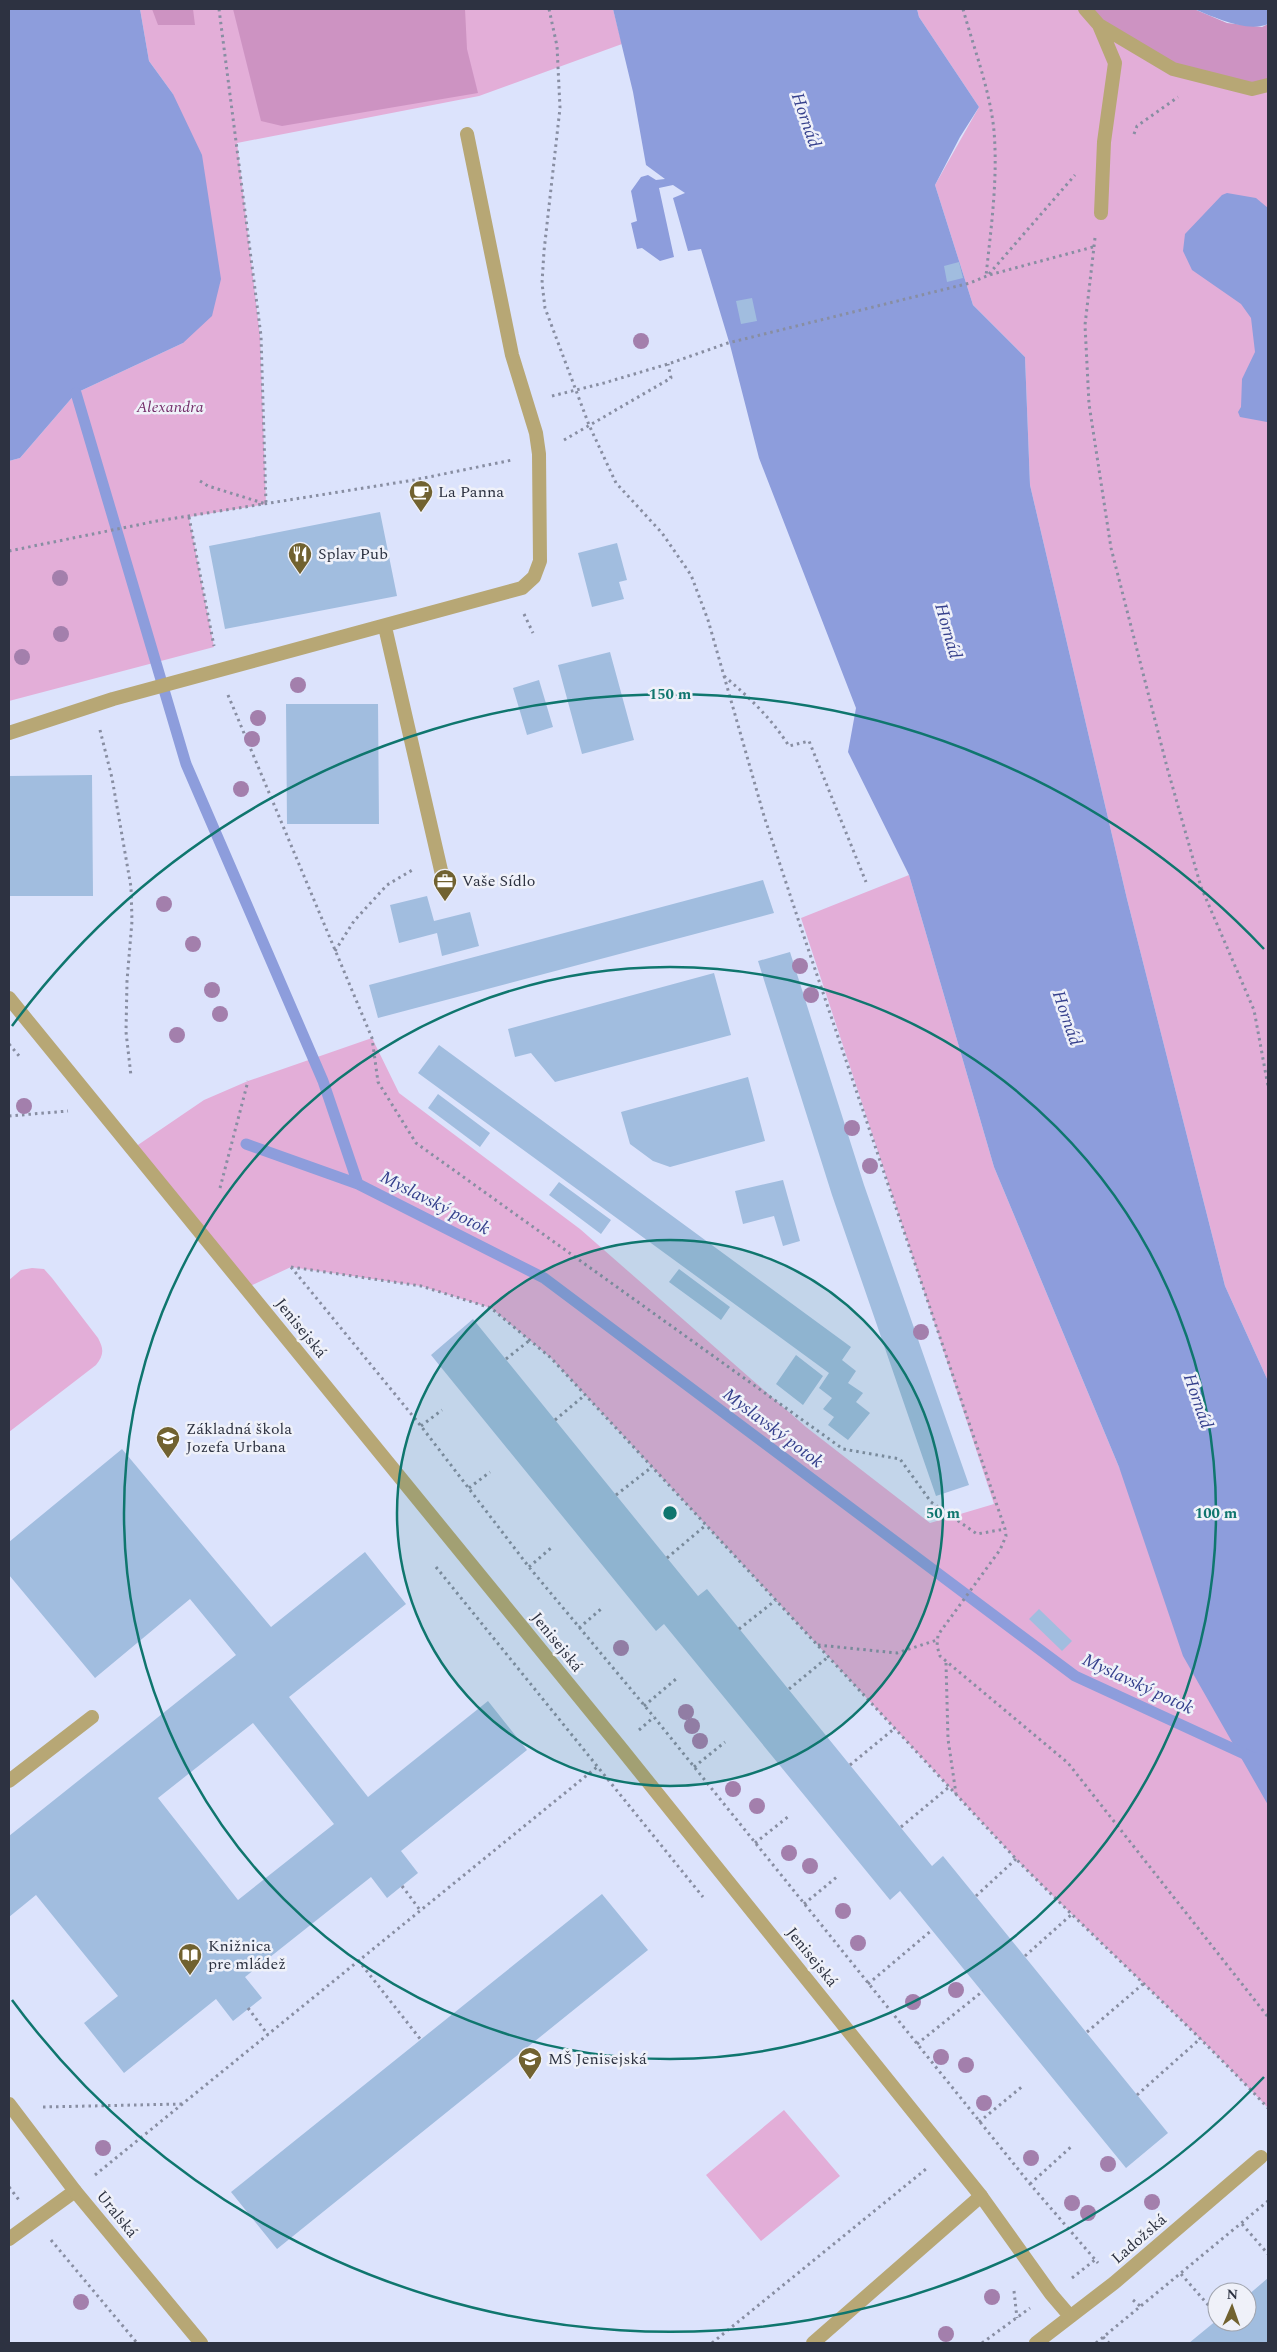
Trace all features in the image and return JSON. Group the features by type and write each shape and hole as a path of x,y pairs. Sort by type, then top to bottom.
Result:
{"street":[{"path":"1085,9 1099,25 1173,69 1252,89 1268,85"},
{"path":"1099,25 1115,63 1104,142 1101,213"},
{"path":"9,733 113,699 385,627 522,588 534,577 540,561 539,454 536,433 512,355 467,134"},
{"path":"385,627 443,879"},
{"name":"Jenisejská","path":"9,998 620,1747 981,2196 1051,2294 1069,2315"},
{"path":"9,1781 92,1717"},
{"name":"Uralská","path":"10,2105 75,2191 201,2343"},
{"name":"Ladožská","path":"1036,2343 1069,2315 1114,2283 1261,2157"},
{"path":"9,2240 75,2191"},
{"path":"813,2343 981,2196"}],"path":[{"path":"219,9 260,336 266,504"},
{"path":"549,9 557,46 560,108 544,251 543,296 545,308 589,425 616,483 662,532 691,575 708,620 764,816 1005,1529 1006,1536 1000,1550 938,1635 937,1646 940,1656 1068,1763 1268,2017"},
{"path":"963,9 988,97 994,130 996,162 987,275"},
{"path":"1130,143 1137,126 1183,93"},
{"path":"987,275 1104,142"},
{"path":"1101,213 1093,247 1085,325 1089,404 1111,548 1167,766 1201,888 1254,1010 1268,1086"},
{"path":"576,391 668,364 728,343 970,283 987,275 1093,247"},
{"path":"589,425 671,378 668,364"},
{"path":"9,551 85,534 158,521 414,480 539,454"},
{"path":"200,481 208,486 266,504"},
{"path":"189,517 218,671"},
{"path":"9,556 14,550"},
{"path":"723,674 749,697 776,726 789,746 809,741 866,882"},
{"path":"226,689 372,1038 378,1082 416,1143 843,1449 900,1459 931,1502 977,1534 1005,1529"},
{"path":"99,724 112,778 131,887 132,921 127,981 126,1032 131,1076"},
{"path":"335,952 354,921 387,885 437,855"},
{"path":"9,1044 22,1059"},
{"path":"220,1188 248,1082"},
{"path":"62,1103 75,1118"},
{"path":"9,1116 68,1110 102,1111"},
{"path":"1140,2306 1114,2283 979,2122 654,1717 529,1566 421,1426 291,1267 421,1286 491,1308 551,1358 1016,1860 1071,1916 1202,2038 1268,2108"},
{"path":"506,1359 530,1340"},
{"path":"555,1420 585,1395"},
{"path":"421,1426 442,1410"},
{"path":"616,1496 652,1467"},
{"path":"469,1488 490,1472"},
{"path":"667,1558 706,1525"},
{"path":"529,1566 551,1548"},
{"path":"436,1566 705,1898"},
{"path":"739,1629 776,1600"},
{"path":"579,1628 601,1609"},
{"path":"818,1645 897,1653 937,1640"},
{"path":"789,1689 828,1657"},
{"path":"946,1662 948,1739 956,1794"},
{"path":"644,1706 676,1679"},
{"path":"75,2191 597,1767 654,1717"},
{"path":"850,1765 895,1728"},
{"path":"694,1767 725,1742"},
{"path":"900,1828 949,1787"},
{"path":"755,1843 789,1816"},
{"path":"976,1896 1016,1860"},
{"path":"804,1904 838,1876"},
{"path":"402,1886 420,1910"},
{"path":"1025,1956 1071,1916"},
{"path":"868,1984 932,1930"},
{"path":"358,1960 421,2040"},
{"path":"1087,2032 1143,1984"},
{"path":"917,2044 982,1991"},
{"path":"248,2008 268,2034"},
{"path":"1137,2095 1202,2038"},
{"path":"979,2122 1024,2085"},
{"path":"10,2105 183,2104"},
{"path":"1030,2184 1072,2146"},
{"path":"712,2343 926,2168 932,2175"},
{"path":"9,2187 34,2220 137,2343"},
{"path":"1096,2343 1268,2201"},
{"path":"1242,2224 1268,2254"},
{"path":"1181,2274 1207,2304"},
{"path":"1013,2288 1017,2318"},
{"path":"1103,2337 1109,2343"}],"green space":[{"name":"Alexandra","path":"140,9 613,9 622,44 479,96 237,143 260,336 266,504 189,517 214,647 9,701 9,461 20,458 76,393 183,343 173,94 149,61"},
{"path":"917,9 1085,9 1268,85 1268,1381 1225,1286 1127,899 1030,485 1025,357 973,305 935,185 979,107 919,17"},
{"path":"909,875 994,1167 1119,1467 1268,1778 1268,2108 1016,1859 551,1358 491,1308 421,1286 291,1267 246,1288 132,1149 204,1100 248,1081 372,1038 399,1093 580,1229 806,1427 930,1523 994,1504 801,918"},
{"path":"32,1268 44,1269 52,1278 98,1338 102,1352 101,1358 96,1365 9,1432 9,1280 21,1270"},
{"path":"784,2110 840,2176 761,2241 706,2175"}],"shaded area":[{"path":"152,9 193,9 195,25 158,25"},
{"path":"233,9 465,9 467,49 478,93 282,126 261,121"},
{"path":"1085,9 1194,9 1227,23 1262,27 1268,24 1268,85 1173,69"}],"water":[{"path":"9,9 140,9 149,61 173,94 202,155 221,279 212,316 183,343 76,393 20,458 9,461"},
{"name":"Hornád","path":"613,9 917,9 919,17 979,107 960,137 935,185 973,305 1025,357 1030,485 1127,899 1225,1286 1268,1381 1268,1805 1183,1656 1119,1467 994,1167 909,875 848,752 856,708 759,458 730,345 701,249 688,251 673,198 685,193 673,185 659,188 674,257 660,261 642,248 637,249 631,223 637,221 631,191 641,177 648,175 656,180 665,179 646,165 633,92"},
{"path":"1194,9 1268,9 1268,24 1250,27 1221,20"},
{"path":"1227,193 1256,198 1268,208 1267,422 1240,417 1238,412 1241,407 1242,379 1255,352 1251,318 1241,304 1192,270 1183,251 1185,234 1222,195"}],"building":[{"path":"959,262 963,278 947,282 944,266"},
{"path":"752,298 757,321 741,324 736,301"},
{"path":"380,512 397,596 225,629 209,546"},
{"path":"617,543 627,580 619,582 624,599 592,607 578,553"},
{"path":"610,652 634,740 582,754 558,665"},
{"path":"539,680 553,727 527,735 513,688"},
{"path":"286,704 378,704 379,824 287,824"},
{"path":"92,775 93,896 9,896 9,776"},
{"path":"763,880 774,913 378,1018 369,985"},
{"path":"427,896 434,921 470,912 479,946 442,956 437,933 399,943 390,905"},
{"path":"790,952 864,1185 969,1485 936,1496 832,1195 758,961"},
{"path":"714,973 731,1035 555,1082 531,1053 515,1057 508,1029"},
{"path":"439,1045 851,1347 842,1360 856,1371 848,1383 863,1393 856,1402 870,1413 848,1440 828,1425 834,1417 823,1409 832,1398 819,1388 829,1373 418,1073"},
{"path":"748,1077 765,1141 670,1167 653,1161 630,1144 621,1112"},
{"path":"438,1094 490,1133 480,1147 428,1108"},
{"path":"783,1180 800,1241 783,1246 774,1216 743,1224 735,1191"},
{"path":"559,1182 611,1220 601,1234 549,1195"},
{"path":"679,1269 730,1307 721,1320 669,1282"},
{"path":"473,1319 698,1596 707,1589 932,1866 943,1856 1168,2133 1126,2168 900,1891 890,1900 664,1624 656,1631 431,1355"},
{"path":"796,1355 823,1376 803,1405 776,1384"},
{"path":"122,1449 271,1627 365,1552 406,1604 289,1697 368,1797 488,1701 527,1750 401,1851 418,1873 387,1898 371,1877 245,1977 262,1998 233,2021 216,1999 124,2073 84,2023 118,1996 36,1895 9,1917 9,1836 236,1655 190,1599 95,1678 9,1575 9,1542","holes":["253,1723 334,1824 238,1900 158,1798"]},
{"path":"1039,1609 1072,1641 1062,1651 1029,1619"},
{"path":"602,1894 648,1950 277,2249 231,2192"},
{"path":"1268,2278 1268,2343 1189,2343 1207,2328 1207,2332 1257,2332 1257,2287"}],"waterway":[{"path":"76,393 186,764 323,1081 358,1184"},
{"name":"Myslavský potok","path":"246,1144 358,1184 544,1278 1075,1676 1251,1757 1268,1762"}],"place":[{"name":"La Panna","path":"421,513"},
{"name":"Splav Pub","path":"300,575"},
{"name":"Vaše Sídlo","path":"445,902"},
{"name":"Základná škola Jozefa Urbana","path":"168,1459"},
{"name":"Knižnica pre mládež","path":"190,1976"},
{"name":"MŠ Jenisejská","path":"530,2080"}]}
